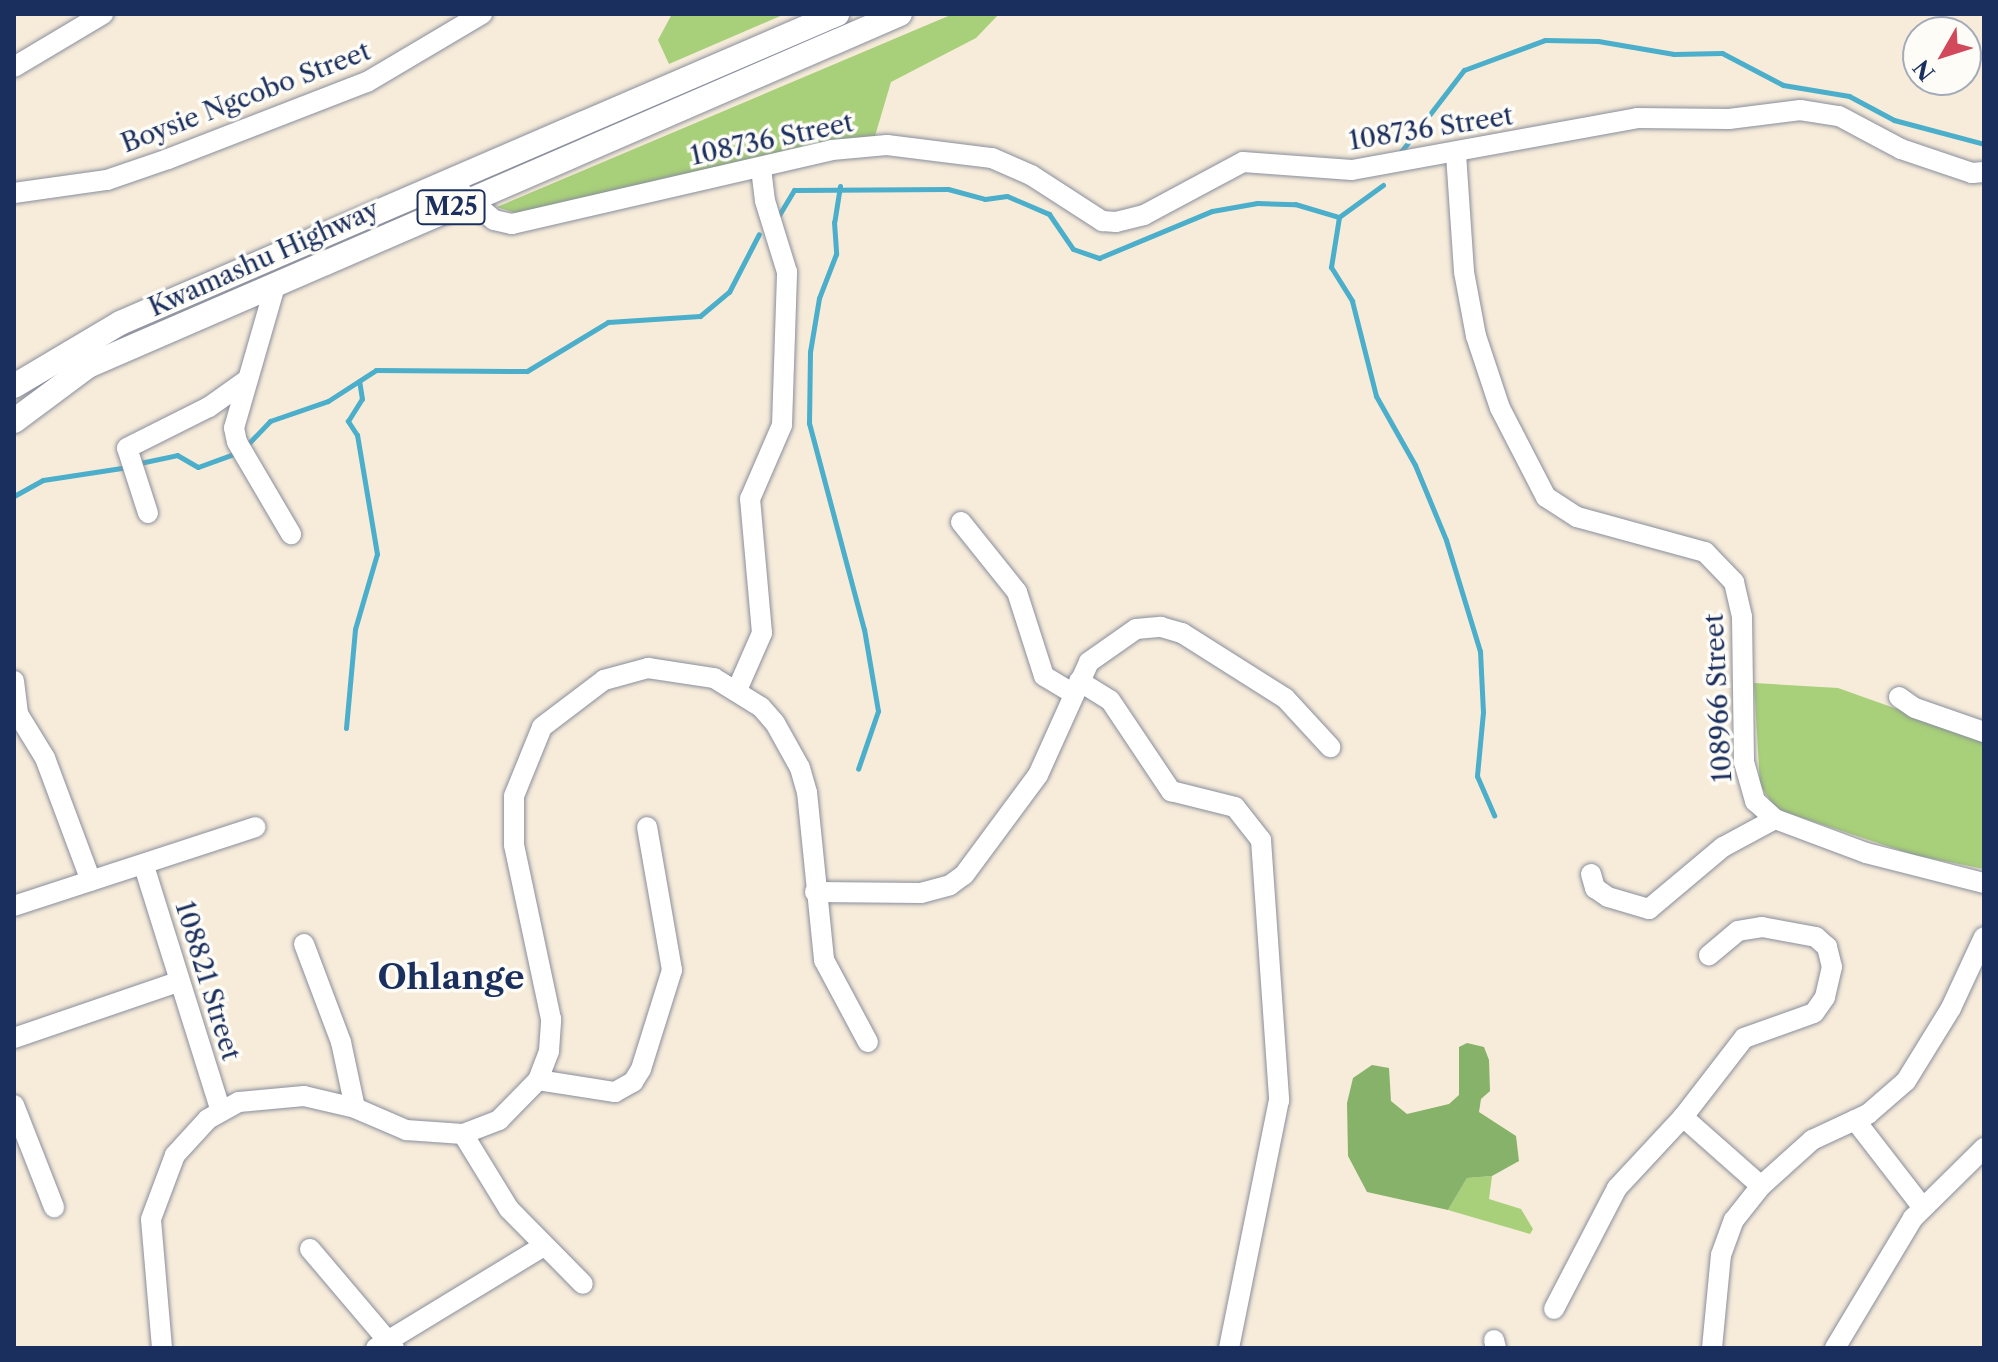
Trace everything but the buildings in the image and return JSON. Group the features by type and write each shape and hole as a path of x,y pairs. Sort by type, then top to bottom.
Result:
{"main road":[{"name":"Kwamashu Highway","path":"14,386 120,323 837,14"},
{"name":"Kwamashu Highway","path":"14,421 88,366 900,14"}],"street":[{"path":"14,67 103,14"},
{"name":"Boysie Ngcobo Street","path":"14,193 107,180 168,159 367,82 482,14"},
{"name":"108736 Street","path":"449,181 494,220 512,224 859,146 944,150 1013,166 1085,213 1116,222 1144,215 1243,162 1352,170 1456,154 1637,118 1729,119 1800,110 1839,116 1901,149 1972,173 1984,172"},
{"name":"108966 Street","path":"1456,154 1471,310 1500,408 1538,484 1554,504 1577,517 1705,552 1726,569 1742,617 1747,783 1755,801 1775,819 1880,857 1984,883"},
{"path":"737,690 762,633 748,511 754,483 782,425 782,330 787,272 765,201 761,167"},
{"path":"275,286 235,414 237,442 291,534"},
{"path":"148,513 127,448 209,407 247,380"},
{"path":"961,522 1017,592 1044,676 1110,700 1171,791 1235,807 1261,840 1279,1100 1229,1348"},
{"path":"815,892 921,893 950,885 964,875 1038,775 1095,655 1117,637 1136,629 1170,629 1285,698 1330,747"},
{"path":"162,1348 151,1219 175,1155 193,1132 221,1111 239,1102 285,1096 355,1108 406,1130 463,1134 506,1115 538,1080 549,1051 551,1019 512,822 519,773 530,747 560,709 604,680 648,668 687,672 737,690 775,723 800,768 811,818 815,892 824,960 868,1042"},
{"path":"14,681 18,714 45,758 91,881"},
{"path":"1899,697 1915,708 1984,732"},
{"path":"1591,874 1591,883 1608,897 1649,909 1723,847 1775,819"},
{"path":"14,906 144,866 255,827"},
{"path":"538,1080 615,1092 633,1082 641,1069 672,970 647,827"},
{"name":"108821 Street","path":"144,866 221,1111"},
{"path":"1554,1309 1617,1188 1683,1117 1744,1038 1814,1013 1825,997 1832,967 1827,947 1816,937 1762,927 1738,931 1709,955"},
{"path":"1712,1348 1727,1236 1761,1186 1824,1130 1855,1120 1906,1081 1951,1008 1984,937"},
{"path":"304,944 341,1042 355,1108"},
{"path":"14,1038 178,982"},
{"path":"14,1105 54,1207"},
{"path":"1683,1117 1761,1186"},
{"path":"1855,1120 1923,1208"},
{"path":"463,1134 492,1186 544,1246 583,1284"},
{"path":"1835,1348 1923,1208 1984,1148"},
{"path":"310,1249 386,1346 544,1246"}],"green space":[{"path":"672,14 785,14 669,64 658,40"},
{"path":"953,14 999,14 976,38 891,82 875,136 819,142 519,214 497,207"},
{"path":"1754,683 1838,688 1984,740 1984,869 1914,855 1776,809 1760,785"},
{"path":"1467,1043 1484,1047 1489,1060 1490,1091 1481,1099 1479,1112 1516,1136 1519,1161 1492,1176 1467,1178 1448,1210 1367,1192 1348,1156 1347,1103 1353,1078 1372,1065 1389,1068 1391,1101 1407,1114 1449,1104 1459,1095 1459,1047"},
{"path":"1492,1176 1489,1199 1521,1209 1533,1229 1530,1234 1448,1210 1467,1178"}],"waterway":[{"path":"1400,153 1464,70 1545,40 1598,41 1674,54 1722,53 1783,85 1849,96 1894,120 1984,144"},
{"path":"1383,185 1339,217 1331,267 1352,301 1376,396 1415,465 1446,540 1480,651 1483,712 1477,776 1494,815"},
{"path":"840,186 834,222 836,254 819,298 810,352 809,423 864,629 878,711 858,769"},
{"path":"776,220 794,190 948,189 985,199 1007,196 1049,214 1073,249 1099,258 1212,211 1257,203 1295,204 1339,217"},
{"path":"246,446 270,421 328,401 376,370 527,371 608,322 700,316 729,292 759,234"},
{"path":"346,728 355,629 377,554 357,435 348,421 362,399 359,381"},
{"path":"140,463 177,455 198,467 233,454"},
{"path":"14,496 43,480 128,467"}],"district":[{"name":"Ohlange","path":"451,978"}]}
